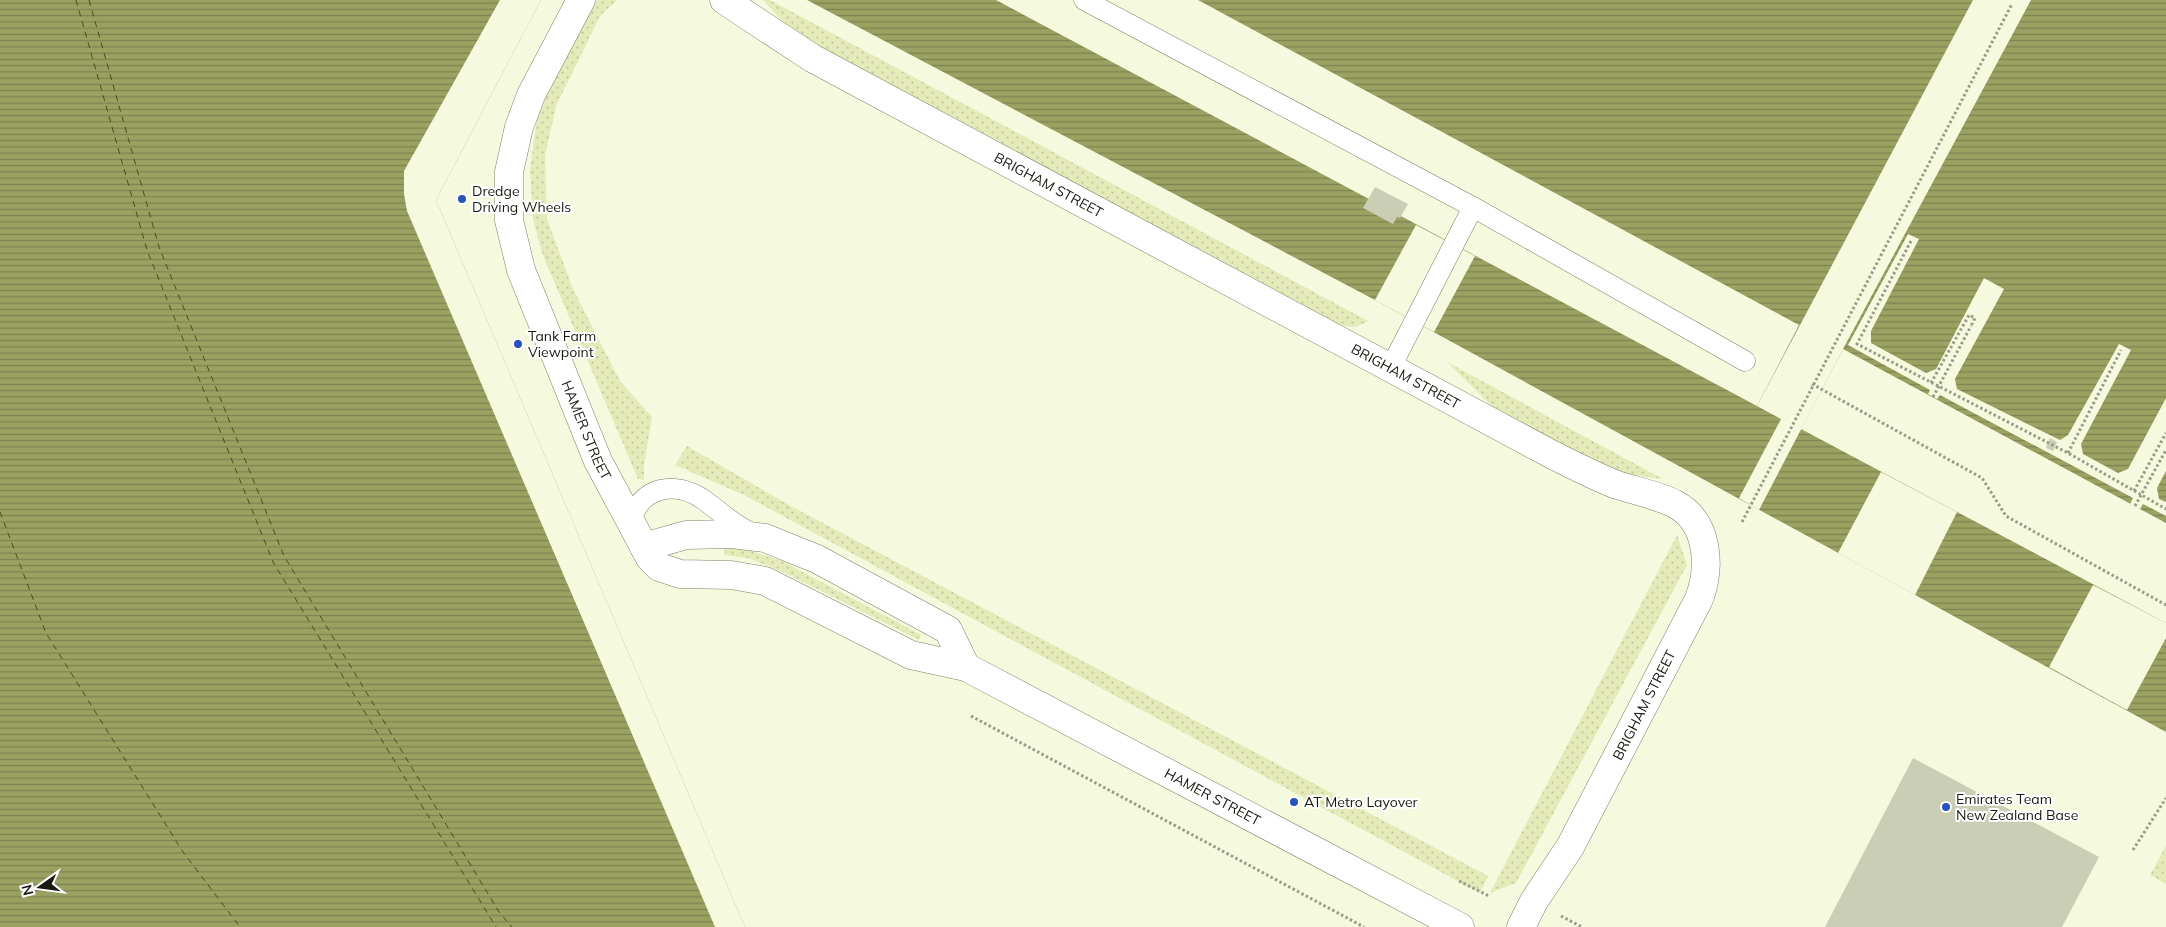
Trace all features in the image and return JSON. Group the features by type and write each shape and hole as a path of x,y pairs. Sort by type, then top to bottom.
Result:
{"street":[{"name":"HAMER STREET","path":"581,0 531,95 519,126 509,172 509,220 512,241 524,279 598,461 650,558 669,571 693,575 731,575 765,581 911,655 966,666 1460,927"},
{"name":"BRIGHAM STREET","path":"724,0 812,58 1579,468 1618,485 1673,503 1693,519 1703,541 1706,568 1705,584 1699,599 1570,847 1538,895 1521,927"},
{"path":"644,547 686,535 732,534 765,538 817,559 948,630 966,666"}],"lane":[{"path":"1084,0 1473,207 1745,361"},
{"path":"1391,367 1473,207"},
{"path":"631,522 635,508 643,498 654,492 667,489 681,490 704,500 740,528 765,538"}],"path":[{"path":"1742,522 1812,384 2012,4"},
{"path":"1911,242 1857,344 2068,453 2166,509"},
{"path":"1931,383 1969,315 1975,318 1933,397"},
{"path":"2068,453 2121,350"},
{"path":"1812,384 1982,478 2006,516 2166,604"},
{"path":"2134,491 2166,433"},
{"path":"2135,506 2166,450"},
{"path":"971,716 1364,927"},
{"path":"2132,850 2166,798"},
{"path":"1460,881 1489,896"}],"shaded area":[{"path":"0,0 541,0 436,200 745,927 0,927"},
{"path":"597,0 617,0 600,16 556,106 545,156 547,219 573,289 620,381 652,417 644,465 644,480 638,479 542,253 533,219 530,170 538,111 584,11"},
{"path":"763,0 770,0 1368,321 1356,327 1334,325 799,39"},
{"path":"807,0 996,0 1757,406 1799,325 1198,0 2166,0 2166,523 1843,349 1801,429 2166,623 2166,732 1375,300"},
{"path":"1447,362 1663,479 1608,472 1500,414"},
{"path":"687,446 789,505 1488,876 1480,893 744,495 675,465"},
{"path":"1677,535 1687,565 1516,883 1490,893"},
{"path":"724,547 745,549 782,561 921,635 919,640 783,572 748,558 724,555"},
{"path":"2166,846 2166,884 2150,875"}],"pier":[{"path":"500,0 541,0 436,200 745,927 715,927 407,211 404,194 404,171"},
{"path":"1973,0 2031,0 1843,349 1759,510 1739,498 1781,419 1757,406"},
{"path":"1416,225 1475,256 1434,332 1375,300"},
{"path":"1908,234 1919,239 1871,331 1871,343 1926,373 1936,369 1984,278 2004,289 1955,379 1957,389 2060,440 2068,435 2119,344 2131,350 2081,444 2083,454 2118,473 2128,469 2166,398 2166,471 2157,488 2159,499 2166,502 2166,516 2143,504 2140,509 2130,504 2133,498 1940,395 1937,399 1928,394 1930,390 1848,345"},
{"path":"1881,472 1957,512 1915,595 1838,553"},
{"path":"2093,585 2166,623 2166,638 2127,710 2049,667"}],"building":[{"path":"1375,187 1408,204 1400,218 1397,217 1393,224 1363,208"},
{"path":"2050,438 2057,442 2053,451 2046,448"},
{"name":"Emirates Team New Zealand Base","path":"1913,758 2099,857 2062,927 1825,927"}],"ferry route":[{"path":"76,0 147,250 273,562 496,927"},
{"path":"89,0 159,247 284,556 499,912 512,927"},
{"path":"0,512 46,633 183,852 240,927"}],"place":[{"name":"Dredge Driving Wheels","path":"462,199"},
{"name":"Tank Farm Viewpoint","path":"518,344"},
{"name":"AT Metro Layover","path":"1294,802"},
{"name":"Emirates Team New Zealand Base","path":"1946,807"}]}
